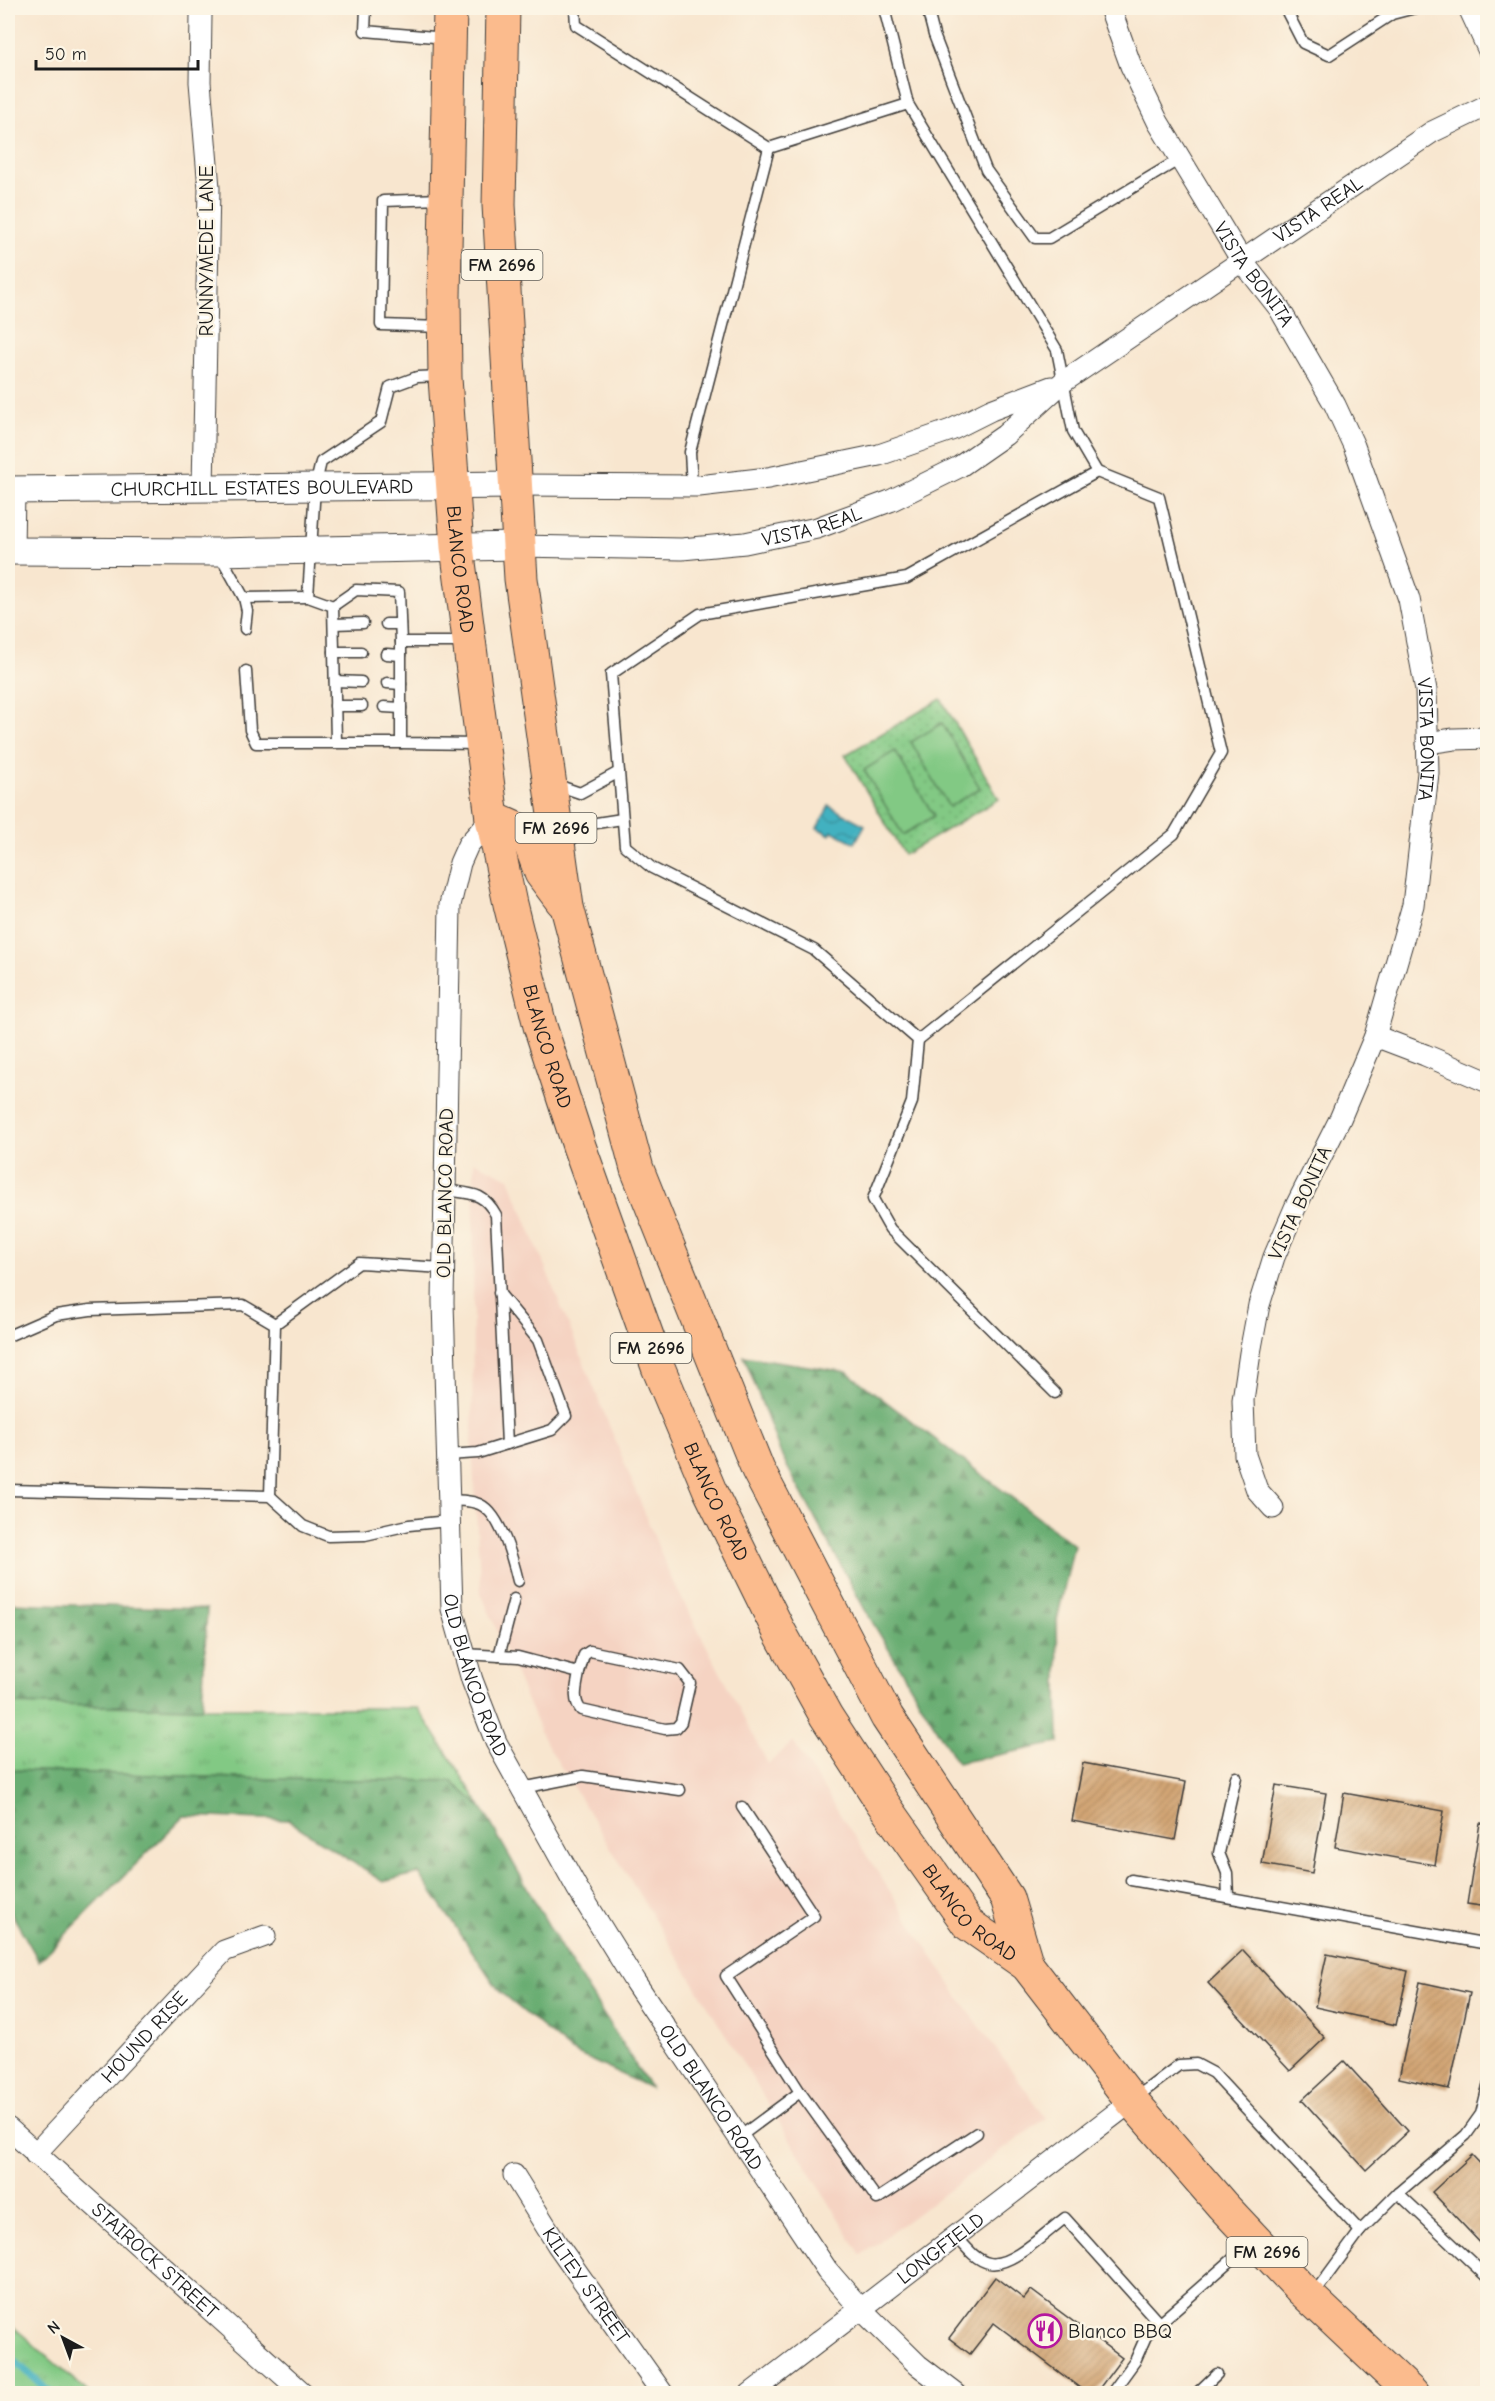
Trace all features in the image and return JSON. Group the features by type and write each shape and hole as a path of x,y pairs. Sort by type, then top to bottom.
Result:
{"main road":[{"name":"BLANCO ROAD","path":"503,8 499,205 520,579 567,907 637,1169 758,1470 887,1717 1007,1898 1027,1965"},
{"name":"BLANCO ROAD","path":"449,23 445,376 457,547 492,818 510,904 543,1037 658,1367 710,1491 779,1631 826,1716 882,1802 968,1924 1027,1965 1132,2101 1222,2205 1311,2298 1412,2394"},
{"path":"446,206 499,205"},
{"path":"492,818 519,830 530,843 541,873 567,907"}],"street":[{"name":"VISTA BONITA","path":"1110,8 1131,66 1158,123 1242,261 1279,308 1335,405 1354,446 1408,599 1426,690 1428,774 1413,905 1375,1036 1340,1119 1278,1248 1259,1305 1243,1400 1245,1455 1257,1490 1273,1508"},
{"path":"1469,8 1488,49"},
{"name":"RUNNYMEDE LANE","path":"201,15 200,82 209,188 203,488"},
{"name":"VISTA REAL","path":"518,546 682,549 745,543 817,528 890,501 959,467 1005,435 1063,382 1432,132 1488,105"},
{"name":"VISTA REAL","path":"514,485 692,486 768,478 879,455 951,430 991,410 1063,382"},
{"name":"CHURCHILL ESTATES BOULEVARD","path":"11,490 514,485"},
{"path":"11,490 10,551 219,552 518,546"},
{"path":"1427,743 1488,738"},
{"name":"OLD BLANCO ROAD","path":"492,818 468,845 460,863 450,905 444,1268 448,1521 452,1609 464,1654 496,1742 577,1888 635,1982 738,2138 827,2270 860,2308 918,2365 956,2394"},
{"path":"1375,1036 1488,1082"},
{"name":"HOUND RISE","path":"35,2154 224,1951 265,1936"},
{"name":"LONGFIELD","path":"750,2394 1132,2101"},
{"name":"STAIROCK STREET","path":"8,2128 304,2394"},
{"name":"KILTEY STREET","path":"514,2175 557,2244 663,2394"}],"lane":[{"path":"366,8 365,32 449,23"},
{"path":"575,8 576,25 769,148"},
{"path":"884,8 908,104 1056,350 1073,431 1097,472 1159,497 1221,753 1174,834 918,1040 912,1102 873,1199 890,1229 1055,1393"},
{"path":"927,8 934,35 986,170 1035,238 1049,238 1180,159"},
{"path":"1285,8 1304,43 1329,56 1392,14 1415,8"},
{"path":"769,148 908,104"},
{"path":"692,486 690,452 769,148"},
{"path":"444,327 381,325 382,201 446,206"},
{"path":"308,597 315,487 321,462 381,422 390,387 417,377 445,376"},
{"path":"918,1040 814,950 652,868 625,846 611,674 699,614 907,578 1097,472"},
{"path":"219,552 244,598 247,611 245,629"},
{"path":"333,606 356,590 399,591 401,743"},
{"path":"244,598 308,597 333,606"},
{"path":"333,606 336,741"},
{"path":"334,624 363,623"},
{"path":"386,624 400,624"},
{"path":"401,642 468,642"},
{"path":"334,652 361,652"},
{"path":"386,654 401,655"},
{"path":"246,671 250,730 256,743 336,741 482,744"},
{"path":"334,681 361,682"},
{"path":"387,683 401,684"},
{"path":"335,706 362,706"},
{"path":"384,707 401,708"},
{"path":"549,782 580,793 619,772"},
{"path":"559,851 590,824 622,819"},
{"path":"445,1190 479,1195 490,1203 496,1215 499,1232 499,1293 507,1444"},
{"path":"275,1324 359,1263 444,1268"},
{"path":"447,1455 478,1453 552,1430 566,1416 538,1341 499,1293"},
{"path":"8,1335 56,1315 90,1310 243,1305 275,1324"},
{"path":"270,1496 275,1324"},
{"path":"8,1491 270,1496 303,1526 328,1536 365,1534 409,1525 448,1521"},
{"path":"448,1500 477,1503 484,1506 498,1523 511,1552 518,1581"},
{"path":"499,1656 514,1599"},
{"path":"590,1651 680,1670 690,1683 681,1722 676,1728 665,1729 581,1710 575,1696 579,1673 584,1655 590,1651"},
{"path":"464,1654 518,1657 579,1673"},
{"path":"522,1788 583,1776 680,1790"},
{"path":"1228,1897 1227,1873 1219,1853 1236,1777"},
{"path":"742,1807 814,1916 726,1976 800,2092 877,2199 977,2133"},
{"path":"1131,1880 1488,1944"},
{"path":"1132,2101 1179,2066 1196,2064 1213,2073 1360,2231"},
{"path":"1311,2298 1360,2231 1398,2193 1466,2135 1481,2114 1488,2086"},
{"path":"738,2138 800,2092"},
{"path":"1398,2193 1488,2278"},
{"path":"956,2236 974,2255 990,2263 1010,2260 1065,2218 1159,2323"},
{"path":"1111,2394 1135,2361 1147,2334 1255,2239"},
{"path":"1196,2394 1217,2374"}],"shaded area":[{"path":"474,1161 509,1178 671,1578 768,1764 793,1742 962,2002 1046,2118 861,2255 542,1736 481,1593 472,1448"}],"green space":[{"path":"941,699 999,799 904,855 845,755"},
{"path":"942,723 980,788 949,807 911,742"},
{"path":"895,751 934,816 903,835 864,770"},
{"path":"744,1356 847,1372 1074,1545 1057,1620 1059,1743 957,1763 865,1610 782,1457"},
{"path":"8,1603 207,1609 202,1708 8,1704"},
{"path":"8,1704 202,1708 418,1708 482,1808 451,1781 264,1779 8,1770"},
{"path":"8,1770 264,1779 451,1781 482,1808 562,1949 650,2088 571,2051 500,1992 419,1873 383,1882 288,1820 184,1816 39,1961 8,1907"},
{"path":"8,2322 89,2393 8,2393"}],"water":[{"path":"829,806 865,825 855,843 832,831 830,835 817,828"}],"building":[{"path":"1083,1763 1186,1782 1175,1840 1072,1821"},
{"path":"1276,1785 1326,1793 1312,1873 1262,1864"},
{"path":"1344,1793 1444,1811 1435,1865 1335,1847"},
{"path":"1480,1823 1488,1824 1488,1907 1467,1904"},
{"path":"1243,1950 1325,2038 1290,2071 1208,1983"},
{"path":"1327,1954 1408,1971 1396,2025 1315,2007"},
{"path":"1420,1982 1470,1993 1449,2089 1399,2078"},
{"path":"1344,2061 1408,2131 1366,2170 1302,2100"},
{"path":"1472,2155 1488,2172 1488,2251 1432,2192"},
{"name":"Blanco BBQ","path":"995,2277 1024,2299 1031,2290 1122,2358 1095,2394 1088,2394 994,2323 970,2354 949,2338"}],"waterway":[{"path":"8,2355 52,2394"}],"place":[{"name":"Blanco BBQ","path":"1045,2331"}]}
